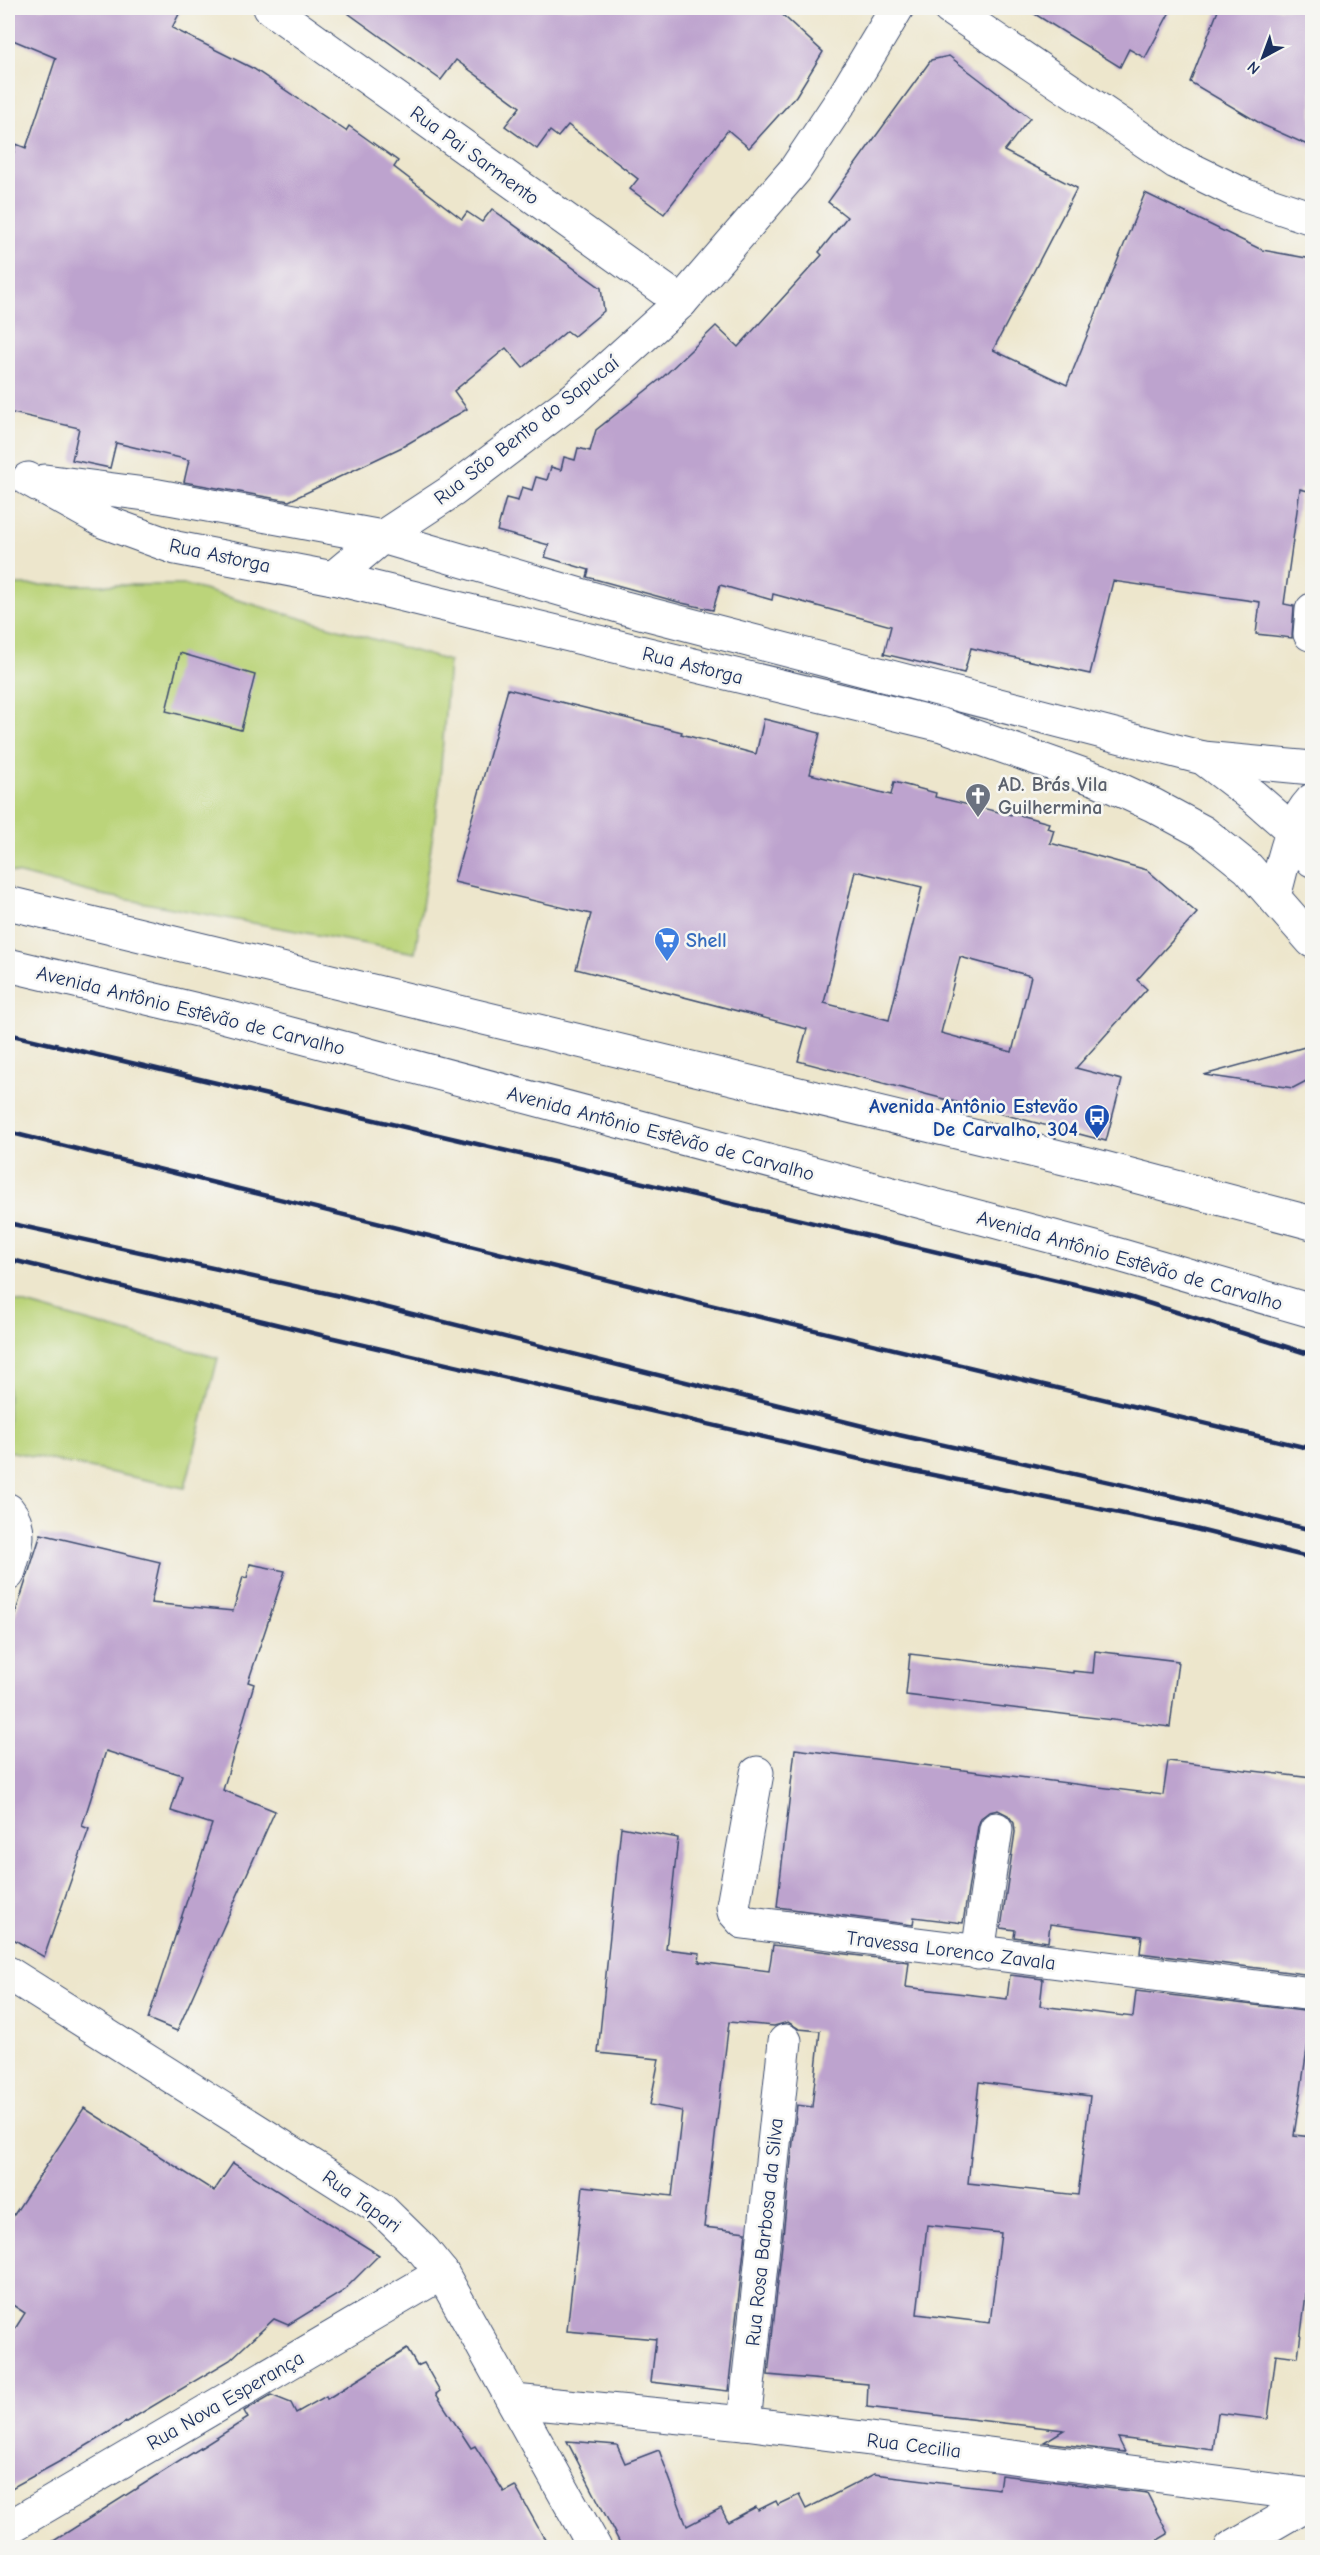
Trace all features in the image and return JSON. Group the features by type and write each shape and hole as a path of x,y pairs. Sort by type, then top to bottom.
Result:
{"main road":[{"name":"Rua Pai Sarmento","path":"270,8 681,302"},
{"name":"Rua São Bento do Sapucaí","path":"333,578 382,537 452,491 566,405 681,302 795,170 843,98 897,8"},
{"path":"949,8 1176,162 1246,196 1312,218"},
{"name":"Rua Astorga","path":"18,477 153,495 382,537 625,608 1203,758 1253,796 1293,831 1312,860"},
{"name":"Rua Astorga","path":"18,477 105,522 176,548 333,578 942,725 1101,781 1203,832 1248,868 1312,941"},
{"path":"1203,758 1312,768"},
{"path":"1274,896 1293,831 1299,816 1312,800"},
{"path":"8,903 1093,1165 1312,1223"},
{"name":"Avenida Antônio Estêvão de Carvalho","path":"8,965 223,1016 1083,1245 1312,1311"},
{"path":"8,1510 15,1519 17,1535 11,1563"},
{"name":"Travessa Lorenco Zavala","path":"757,1773 733,1906 734,1912 743,1922 1312,1994"},
{"path":"978,1953 996,1829"},
{"name":"Rua Tapari","path":"8,1973 381,2209 424,2251 442,2273 595,2547"},
{"name":"Rua Rosa Barbosa da Silva","path":"744,2423 785,2041"},
{"name":"Rua Nova Esperança","path":"8,2528 442,2273"},
{"name":"Rua Cecilia","path":"514,2401 744,2423 1312,2495"},
{"path":"1232,2547 1312,2501"}],"green space":[{"path":"8,585 186,585 449,661 439,793 415,953 97,894 8,871"},
{"path":"8,1299 218,1358 185,1488 8,1451"}],"building":[{"path":"8,8 182,8 172,28 254,69 346,131 349,126 398,161 394,167 462,219 467,212 482,222 492,209 601,288 604,311 574,336 567,331 523,368 506,348 454,391 467,409 402,447 289,501 184,482 189,460 116,443 110,468 72,460 79,428 8,412 8,172 16,144 26,148 56,58 8,38"},
{"path":"341,8 775,8 823,52 796,96 749,148 728,130 664,214 630,189 638,179 568,125 558,137 550,131 537,149 505,126 520,107 456,60 441,80"},
{"path":"1025,8 1172,8 1145,58 1129,49 1120,67"},
{"path":"1219,8 1312,8 1312,147 1263,125 1190,82"},
{"path":"949,56 1030,118 1004,151 1077,188 993,350 1067,385 1145,193 1262,250 1312,259 1312,492 1300,489 1284,604 1294,606 1292,638 1256,634 1260,602 1113,581 1090,674 971,648 964,673 884,654 891,626 773,594 772,600 720,585 713,610 682,603 587,577 589,570 545,557 549,545 497,531 506,498 518,501 522,487 532,490 536,477 547,480 551,467 561,470 564,457 575,460 578,448 590,451 596,430 663,377 716,326 738,347 822,255 819,252 847,217 828,202 931,60"},
{"path":"180,653 255,675 241,730 166,711"},
{"path":"508,689 682,732 681,734 756,754 764,719 820,733 810,774 891,795 894,782 936,793 935,797 1049,823 1047,828 1054,830 1050,843 1147,870 1197,913 1137,980 1147,989 1076,1068 1122,1080 1106,1141 798,1061 807,1029 576,969 591,914 454,882","holes":["855,871 922,887 889,1020 824,1003","960,957 1031,976 1012,1052 941,1033"]},
{"path":"1312,1045 1312,1078 1293,1088 1204,1075"},
{"path":"41,1534 160,1562 151,1603 233,1611 243,1577 247,1578 250,1564 285,1571 248,1682 254,1684 223,1790 275,1811 177,2031 148,2019 212,1824 171,1811 182,1775 106,1751 82,1826 89,1829 44,1957 8,1936 8,1636"},
{"path":"1095,1651 1178,1661 1170,1727 906,1695 910,1654 1073,1673 1073,1671 1093,1673"},
{"path":"795,1749 1163,1795 1168,1761 1312,1778 1312,1975 1140,1953 1142,1936 1050,1924 1048,1942 1014,1937 1015,1930 1001,1928 1015,1832 1014,1823 1008,1815 998,1810 989,1812 981,1818 978,1826 963,1923 914,1917 913,1925 777,1907"},
{"path":"621,1827 678,1838 666,1949 700,1953 699,1962 769,1971 773,1945 909,1962 906,1987 1007,1999 1010,1975 1043,1979 1040,2006 1133,2017 1136,1991 1312,2012 1312,2044 1308,2043 1294,2135 1312,2137 1312,2248 1298,2357 1276,2354 1268,2419 1218,2413 1213,2450 1118,2438 1125,2452 1044,2442 1064,2430 867,2407 868,2384 768,2375 797,2105 812,2107 820,2031 799,2029 788,2022 774,2026 729,2022 704,2227 746,2232 728,2391 651,2382 656,2339 567,2331 583,2186 672,2196 682,2111 650,2105 659,2059 598,2053","holes":["979,2082 1090,2096 1078,2195 968,2183","927,2225 1001,2233 990,2323 917,2314"]},
{"path":"84,2108 214,2191 233,2163 379,2255 342,2292 288,2325 274,2319 230,2360 8,2490 8,2340 25,2313 8,2302 8,2224"},
{"path":"407,2349 417,2366 424,2363 440,2391 436,2394 471,2448 475,2446 504,2492 515,2486 549,2547 44,2547 248,2418 244,2411 271,2395 291,2403 296,2413 326,2396 327,2399"},
{"path":"567,2441 617,2445 625,2463 659,2450 687,2526 721,2508 728,2522 756,2507 758,2510 776,2501 778,2505 799,2495 806,2509 874,2474 999,2489 1001,2475 1147,2493 1168,2534 1146,2547 622,2547"}],"railway":[{"path":"8,1034 1129,1297 1312,1355"},
{"path":"8,1132 689,1300 1312,1449"},
{"path":"8,1223 340,1296 899,1435 1186,1499 1312,1530"},
{"path":"8,1259 325,1336 894,1467 1183,1526 1312,1558"}],"place":[{"name":"AD. Brás Vila Guilhermina","path":"978,819"},
{"name":"Shell","path":"667,963"},
{"name":"Avenida Antônio Estevão De Carvalho, 304","path":"1097,1140"}]}
